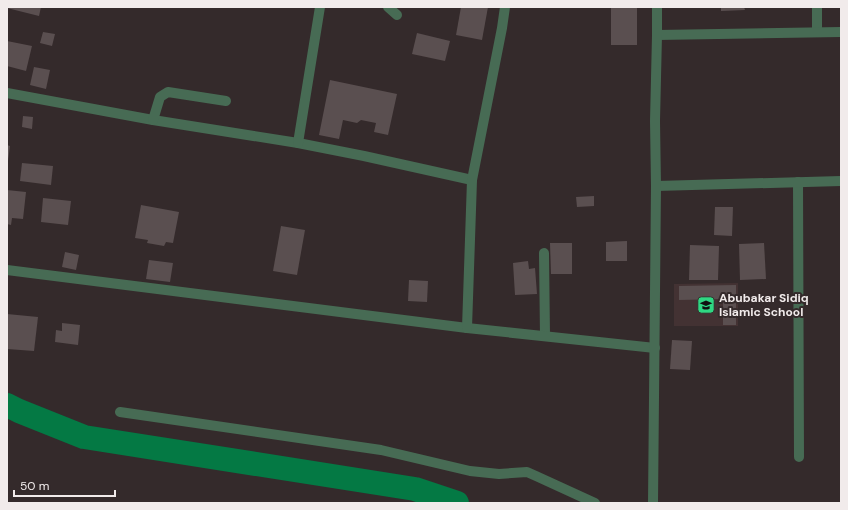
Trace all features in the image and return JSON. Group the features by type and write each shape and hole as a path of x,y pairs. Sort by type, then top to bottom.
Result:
{"street":[{"path":"298,143 320,7"},
{"path":"388,7 397,15"},
{"path":"467,328 472,180 505,7"},
{"path":"653,503 656,186 654,121 657,7"},
{"path":"817,7 817,32"},
{"path":"657,35 841,32"},
{"path":"153,120 160,97 168,92 226,101"},
{"path":"7,93 153,120 298,143 472,180"},
{"path":"656,186 841,181"},
{"path":"798,182 799,457"},
{"path":"544,254 545,336"},
{"path":"7,270 467,328 655,348"},
{"path":"120,412 381,450 470,471 499,474 527,472 594,503"}],"shaded area":[{"name":"Abubakar Sidiq Islamic School","path":"738,283 738,326 674,326 674,284"}],"building":[{"path":"7,7 41,7 39,16"},
{"path":"461,7 488,7 482,40 456,35"},
{"path":"611,7 637,7 637,45 611,45"},
{"path":"721,7 744,7 745,10 721,11"},
{"path":"43,32 55,34 52,46 40,43"},
{"path":"417,33 450,41 445,61 412,54"},
{"path":"7,41 32,46 26,71 7,66"},
{"path":"34,67 50,70 46,89 30,85"},
{"path":"330,80 397,94 388,135 374,132 376,123 361,120 357,123 343,120 339,139 319,135"},
{"path":"23,116 33,117 32,129 22,127"},
{"path":"7,145 10,146 8,161 7,161"},
{"path":"22,163 53,166 51,185 20,181"},
{"path":"7,190 26,192 23,219 12,218 11,225 7,224"},
{"path":"594,196 594,206 577,207 576,197"},
{"path":"43,198 71,201 68,225 41,222"},
{"path":"141,205 179,212 173,243 166,242 164,246 147,243 148,240 135,238"},
{"path":"715,207 733,207 732,236 714,235"},
{"path":"281,226 305,230 297,275 273,271"},
{"path":"627,241 627,261 606,261 606,242"},
{"path":"550,243 572,243 572,274 551,274"},
{"path":"764,243 766,279 740,280 739,244"},
{"path":"690,245 719,246 718,280 689,280"},
{"path":"65,252 79,255 76,270 62,267"},
{"path":"149,260 173,263 170,282 146,279"},
{"path":"528,261 529,269 535,268 537,294 515,295 513,263"},
{"path":"409,280 428,281 427,302 408,301"},
{"path":"736,285 736,325 723,325 723,299 679,300 679,286"},
{"path":"7,314 38,317 34,351 7,349"},
{"path":"62,323 80,325 78,345 55,342 56,330 62,331"},
{"path":"672,340 692,341 690,370 670,369"}],"waterway":[{"path":"7,405 84,437 415,489 457,503"}],"place":[{"name":"Abubakar Sidiq Islamic School","path":"706,305"}]}
